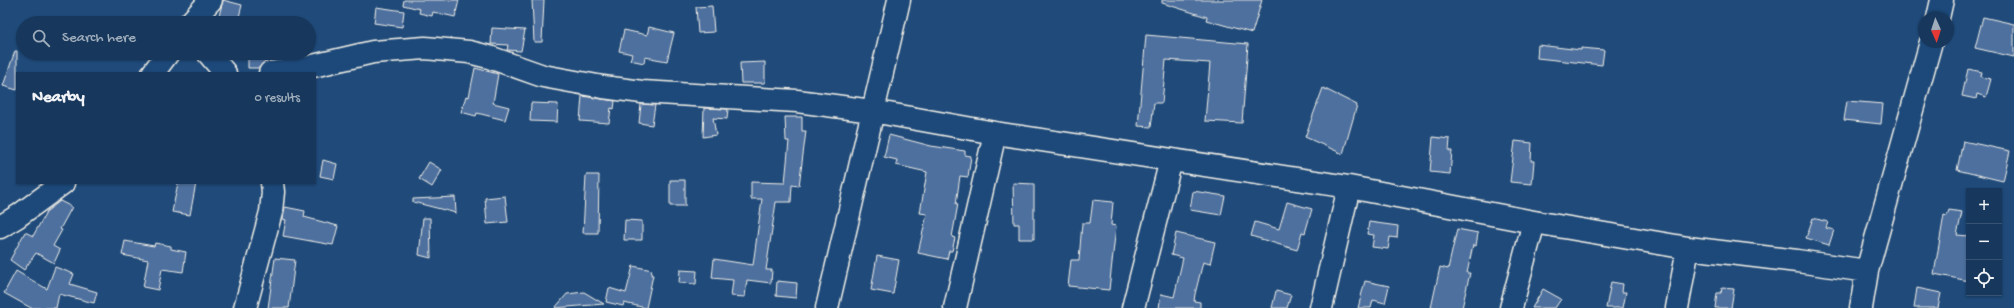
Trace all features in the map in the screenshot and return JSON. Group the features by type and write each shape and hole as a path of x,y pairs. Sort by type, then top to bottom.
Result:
{"street":[{"path":"197,16 211,0"},
{"path":"827,308 899,0"},
{"path":"1939,12 1942,0"},
{"path":"278,72 300,69 373,52 425,48 469,52 489,57 543,76 642,92 797,101 872,111 994,133 1350,187 1534,222 1688,248 1867,271"},
{"path":"1861,308 1867,271 1929,48"},
{"path":"154,72 163,60"},
{"path":"214,60 224,72"},
{"path":"955,308 994,133"},
{"path":"1133,308 1171,160"},
{"path":"0,227 41,200 62,184"},
{"path":"245,308 271,212 273,192 272,184"},
{"path":"1322,308 1350,187"},
{"path":"1511,308 1534,222"},
{"path":"1677,308 1688,248"}],"building":[{"path":"223,0 242,5 239,16 219,16"},
{"path":"404,0 459,0 455,17 433,12 432,16 419,13 420,9 403,5"},
{"path":"532,0 544,0 542,42 534,42"},
{"path":"1162,0 1262,0 1252,33 1206,20 1207,17 1162,3"},
{"path":"712,6 714,32 698,33 696,7"},
{"path":"376,7 404,11 402,27 374,23"},
{"path":"1983,17 2014,24 2014,57 1975,48"},
{"path":"649,27 674,33 667,61 645,57 644,63 630,60 632,54 619,51 624,30 647,35"},
{"path":"492,28 525,30 521,51 507,50 508,45 491,44"},
{"path":"1146,35 1248,44 1242,123 1205,121 1210,63 1166,60 1162,103 1154,103 1151,127 1138,126"},
{"path":"1538,45 1581,50 1581,48 1604,50 1602,65 1537,58"},
{"path":"15,51 16,51 16,90 3,86"},
{"path":"248,60 266,60 259,68 248,68"},
{"path":"765,62 765,83 741,83 740,63"},
{"path":"475,68 498,74 493,103 509,107 505,120 477,113 476,116 461,112 466,96 469,97"},
{"path":"1968,69 1982,72 1981,77 1991,79 1986,97 1977,94 1976,99 1962,96"},
{"path":"1323,88 1357,105 1343,154 1305,137"},
{"path":"582,96 615,101 614,109 611,108 609,123 580,121"},
{"path":"1847,101 1883,104 1881,124 1844,120"},
{"path":"531,103 558,104 557,122 530,121"},
{"path":"641,104 655,105 652,125 639,123"},
{"path":"704,108 728,109 727,119 713,118 716,135 703,137"},
{"path":"785,117 802,117 802,131 806,131 799,186 792,185 791,202 776,202 766,270 772,270 771,283 747,280 745,297 731,296 733,280 712,278 714,259 753,265 762,199 751,199 751,182 785,183 789,141 786,141"},
{"path":"889,135 931,146 965,151 965,155 971,156 968,177 960,176 956,204 958,204 952,237 955,238 952,251 949,251 947,259 918,253 927,214 920,213 927,172 896,165 897,160 884,157"},
{"path":"1433,137 1450,139 1449,151 1452,151 1450,174 1430,172"},
{"path":"1515,141 1532,143 1531,161 1534,161 1532,184 1510,182"},
{"path":"1963,141 2010,151 2003,181 1957,170"},
{"path":"323,160 337,164 334,179 320,176"},
{"path":"429,162 442,170 432,187 419,179"},
{"path":"586,175 599,175 598,233 583,233"},
{"path":"670,180 685,180 685,206 670,206"},
{"path":"1013,183 1034,184 1034,239 1019,239 1019,224 1014,224"},
{"path":"178,184 196,184 190,215 172,212"},
{"path":"1193,191 1225,196 1221,215 1190,210"},
{"path":"505,196 508,222 487,224 485,198"},
{"path":"455,197 456,213 413,202 413,199"},
{"path":"1093,200 1113,202 1111,225 1116,226 1109,290 1068,286 1071,260 1079,260 1082,223 1090,223"},
{"path":"60,201 72,207 53,246 60,250 54,263 36,253 24,270 10,260 25,232 33,236 47,211"},
{"path":"1287,202 1312,209 1305,233 1302,232 1297,250 1251,236 1255,222 1279,229"},
{"path":"285,207 305,211 304,217 338,226 333,245 283,236 286,220 283,219"},
{"path":"1949,210 1962,212 1957,235 1966,236 1966,280 1934,274 1944,215 1947,216"},
{"path":"423,218 430,218 431,258 419,255"},
{"path":"1813,218 1828,222 1826,228 1834,230 1829,245 1806,238"},
{"path":"625,220 642,221 642,240 624,240"},
{"path":"1369,222 1398,226 1397,238 1390,237 1388,249 1372,247 1374,235 1367,234"},
{"path":"1457,229 1478,233 1476,246 1473,245 1467,273 1470,273 1462,308 1431,308 1440,267 1448,269"},
{"path":"1176,233 1215,242 1210,264 1203,262 1195,294 1194,301 1200,302 1200,308 1159,308 1161,294 1174,297 1183,258 1171,255"},
{"path":"125,241 154,246 155,243 171,246 171,249 186,252 183,272 162,269 158,290 143,287 148,260 122,255"},
{"path":"877,256 899,260 893,294 871,290"},
{"path":"275,258 295,260 289,308 268,308"},
{"path":"633,266 652,270 651,275 653,275 646,308 624,303 623,306 606,302 609,288 626,293"},
{"path":"55,267 74,274 70,284 97,292 94,303 59,294 56,308 31,308 4,293 16,271 47,289"},
{"path":"680,270 697,271 696,284 679,283"},
{"path":"777,281 797,283 796,298 776,296"},
{"path":"1365,281 1389,286 1385,303 1373,300 1371,308 1358,308"},
{"path":"1611,282 1623,284 1622,292 1626,292 1623,308 1606,308"},
{"path":"1722,288 1734,289 1731,308 1715,308 1717,293 1721,293"},
{"path":"1917,288 1941,293 1938,308 1914,308"},
{"path":"1543,289 1561,299 1555,308 1532,308"},
{"path":"1276,291 1291,295 1287,308 1272,308"},
{"path":"584,292 604,304 555,308 567,294"}]}
